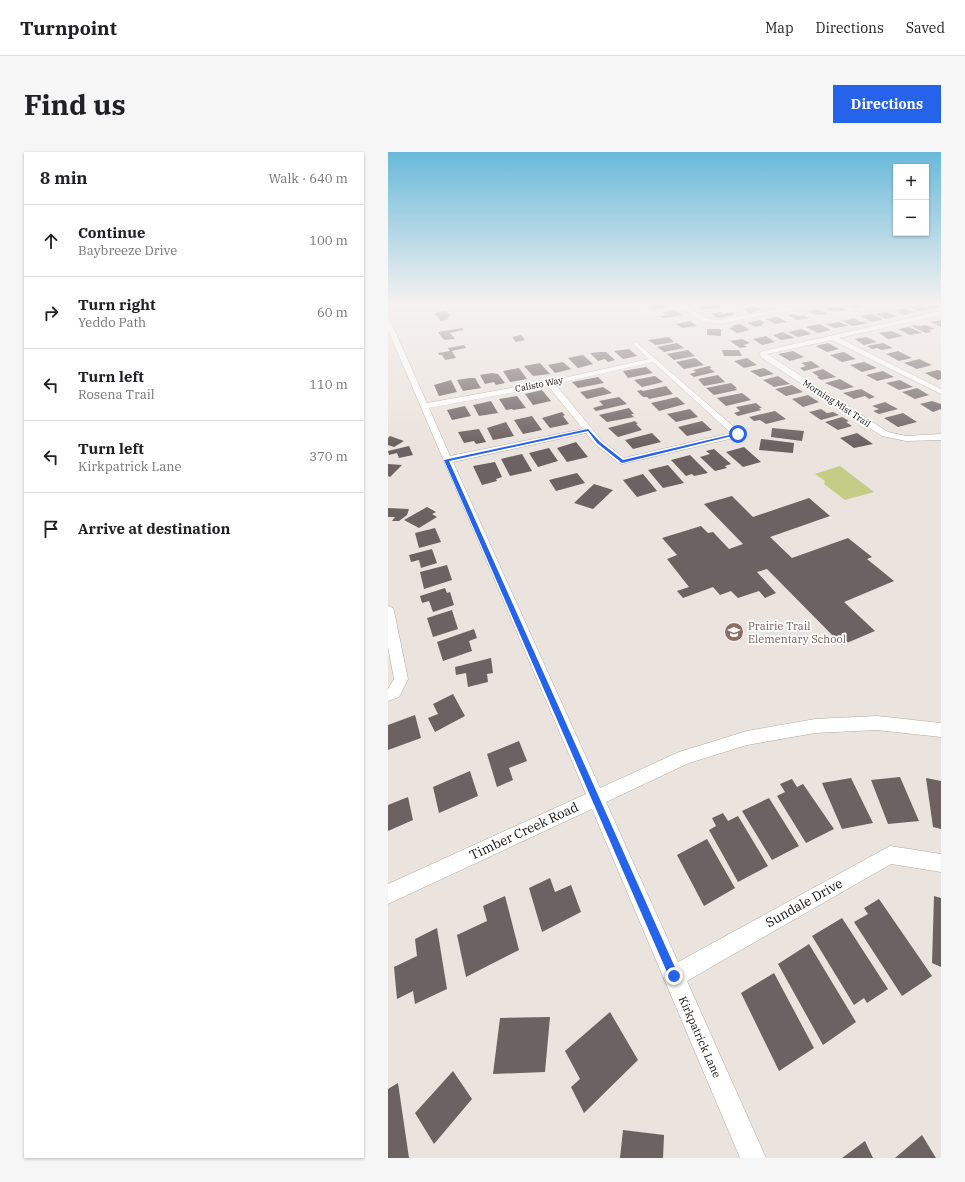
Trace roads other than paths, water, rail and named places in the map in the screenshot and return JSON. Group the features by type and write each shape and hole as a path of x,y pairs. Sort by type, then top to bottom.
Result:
{"street":[{"name":"Kirkpatrick Lane","path":"400,350 753,1158"},
{"path":"550,383 599,442 622,461 738,434 643,350"},
{"name":"Morning Mist Trail","path":"777,350 763,353 764,356 885,434 893,437 908,438 941,436"},
{"path":"858,350 941,392"},
{"name":"Calisto Way","path":"424,406 550,383 654,360"},
{"path":"447,460 588,430"},
{"path":"388,610 401,679 394,693 388,695"},
{"name":"Timber Creek Road","path":"388,894 685,757 747,738 815,726 862,724 941,730"},
{"name":"Sundale Drive","path":"674,976 890,855 941,863"}],"place":[{"name":"Prairie Trail Elementary School","path":"734,632"}]}
